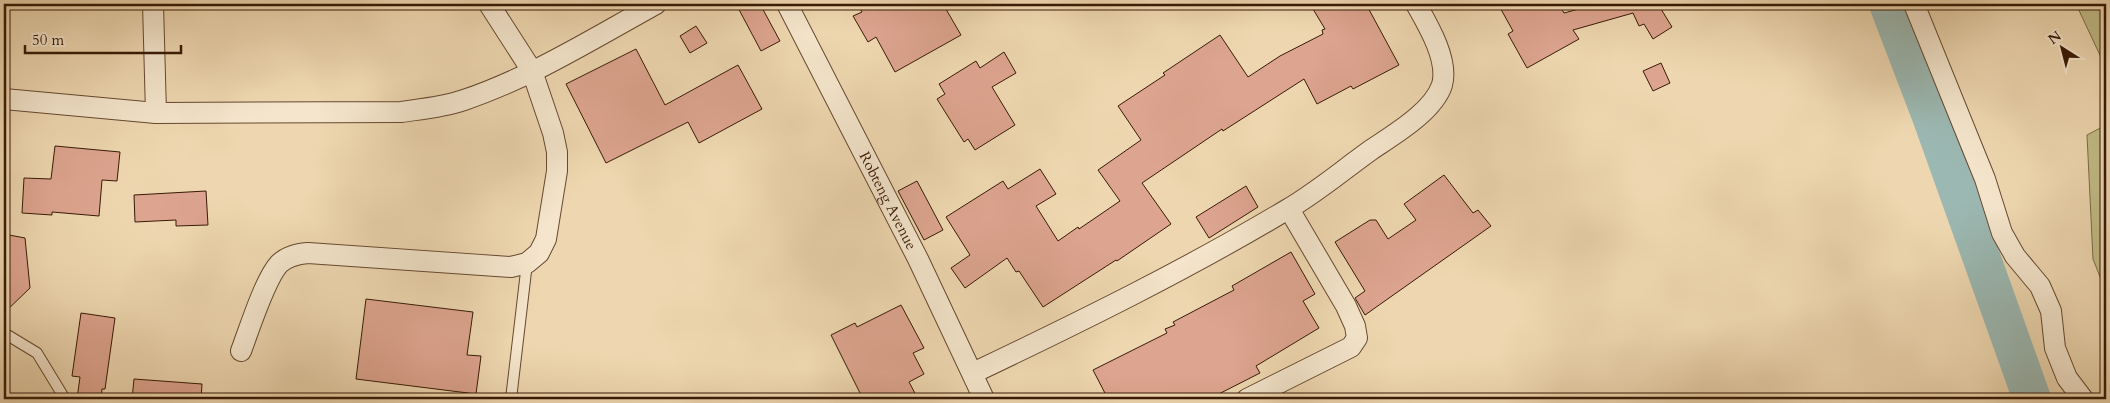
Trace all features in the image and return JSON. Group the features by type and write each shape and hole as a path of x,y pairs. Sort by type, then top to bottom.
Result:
{"street":[{"path":"153,4 156,113"},
{"path":"240,350 272,275 280,264 294,255 308,253 511,267 527,263 539,253 546,239 558,171 557,152 553,133 532,71 489,4"},
{"path":"4,99 156,113 391,112 432,108 465,100 532,71 656,4"},
{"name":"Robteng Avenue","path":"787,4 918,259 984,399"},
{"path":"973,373 1129,298 1289,209 1414,119 1434,98 1442,85 1444,68 1432,34 1416,4"},
{"path":"1914,4 1986,179 2002,233 2015,256 2040,286 2051,311 2055,348 2067,378 2083,399"},
{"path":"1247,399 1351,347 1356,338 1355,326 1346,306 1289,209"}],"lane":[{"path":"511,399 527,263"},
{"path":"4,333 37,352 65,399"}],"shaded area":[{"path":"2076,4 2106,4 2106,68"},
{"path":"2106,125 2106,292 2093,259 2087,135"}],"building":[{"path":"736,4 760,4 780,41 761,51"},
{"path":"857,4 943,4 961,35 895,72 876,37 868,42 853,16 862,12"},
{"path":"1310,4 1366,4 1399,65 1353,89 1351,86 1317,104 1304,79 1223,131 1222,129 1142,183 1171,224 1117,261 1043,307 1019,271 1016,272 1007,258 965,288 951,268 970,255 946,217 1003,181 1008,189 1040,169 1056,194 1036,206 1058,241 1078,227 1079,229 1120,201 1098,170 1141,140 1118,106 1220,35 1248,77 1280,56 1323,34 1322,30 1325,29"},
{"path":"1498,4 1559,4 1564,13 1597,4 1658,4 1672,27 1653,39 1644,24 1639,26 1633,13 1573,30 1579,39 1527,68 1508,34 1513,31"},
{"path":"696,26 707,43 690,53 680,36"},
{"path":"636,49 665,105 738,65 762,109 699,143 688,122 606,163 566,84"},
{"path":"1004,52 1016,73 992,87 1015,125 975,150 968,139 964,142 937,99 945,94 939,84 976,61 980,68"},
{"path":"1661,63 1670,83 1653,91 1643,71"},
{"path":"55,146 120,152 117,181 102,180 99,216 52,212 52,215 22,213 24,178 51,179"},
{"path":"1444,175 1473,213 1478,210 1491,226 1365,315 1355,298 1365,291 1335,242 1370,220 1376,220 1388,239 1416,220 1404,204"},
{"path":"917,181 943,230 924,240 898,191"},
{"path":"1246,186 1258,207 1209,238 1196,217"},
{"path":"206,191 208,225 176,226 176,220 135,222 134,195"},
{"path":"4,234 25,238 30,288 4,313"},
{"path":"1291,252 1315,294 1303,301 1319,328 1256,366 1260,373 1209,399 1108,399 1093,370 1167,333 1165,329 1175,325 1173,322 1234,290 1232,286"},
{"path":"366,299 473,312 467,355 481,356 476,394 356,379"},
{"path":"901,305 924,348 913,353 924,374 909,382 918,399 863,399 831,335 855,323 857,327"},
{"path":"81,313 115,318 105,389 102,389 101,399 77,399 80,377 72,376"},
{"path":"134,379 202,384 201,399 132,399"}],"waterway":[{"path":"1888,4 1932,119 2032,399"}]}
